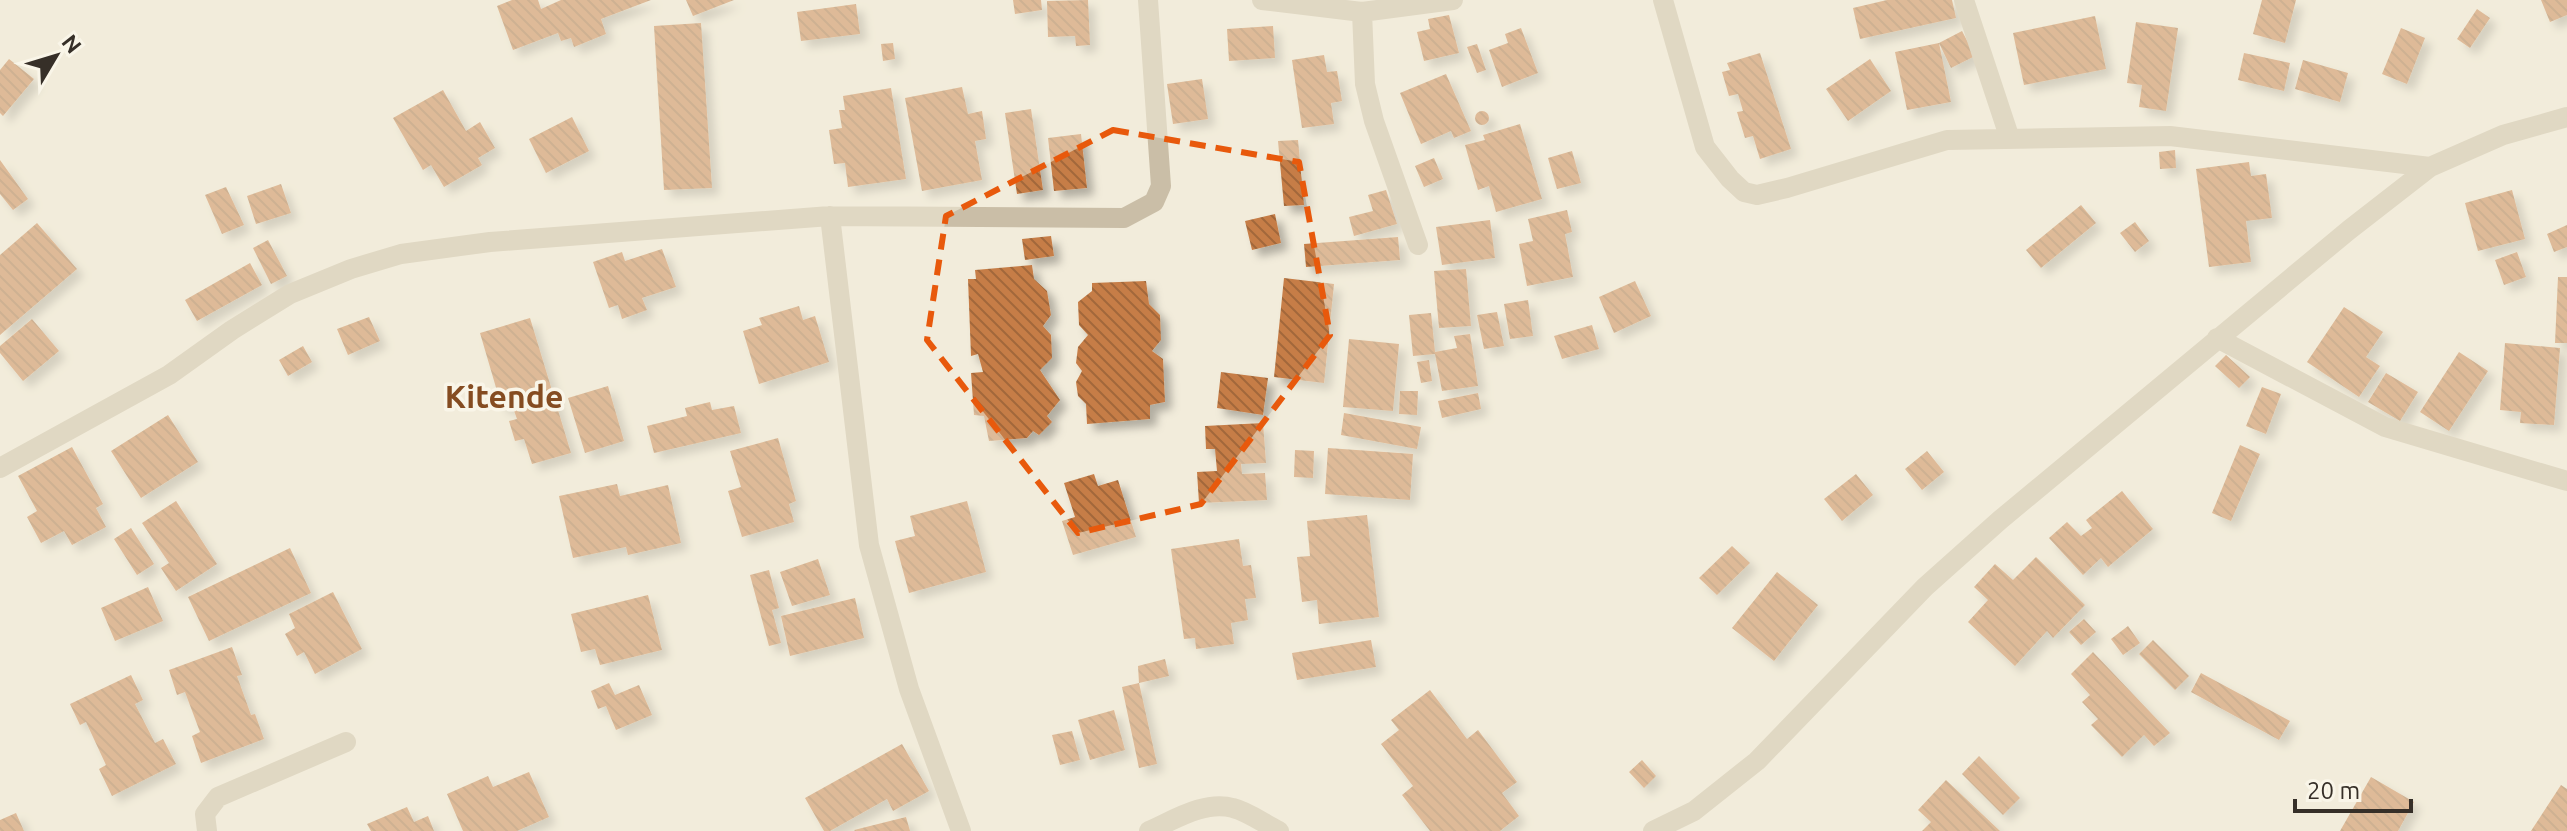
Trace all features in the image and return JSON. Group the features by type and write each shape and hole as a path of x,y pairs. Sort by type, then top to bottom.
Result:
{"street":[{"path":"0,468 169,375 290,294 351,269 401,254 490,242 830,216 1124,218 1143,211 1154,202 1161,186 1148,0"},
{"path":"1262,0 1362,12 1453,0"},
{"path":"1663,0 1705,147 1744,192 1757,195 1947,140 2170,136 2430,167"},
{"path":"1964,0 2010,139"},
{"path":"1362,12 1365,84 1374,121 1418,245"},
{"path":"1653,831 1694,811 1757,761 1925,587 2000,520 2217,338 2430,167 2503,135 2567,117"},
{"path":"830,216 869,545 909,689 961,831"},
{"path":"2217,338 2385,427 2567,481"},
{"path":"207,831 205,814 218,797 346,742"},
{"path":"1149,831 1196,810 1218,806 1234,808 1279,831"}],"highlighted area":[{"path":"1113,130 1299,162 1330,335 1201,504 1078,533 927,340 946,216"}],"building":[{"path":"512,0 538,0 541,9 561,0 651,0 601,19 606,34 574,47 571,38 561,41 558,33 513,50 497,6"},
{"path":"686,0 734,0 693,16"},
{"path":"1013,0 1041,0 1042,10 1015,14"},
{"path":"1088,0 1090,45 1076,46 1075,36 1048,37 1047,1"},
{"path":"1887,0 1952,0 1956,18 1860,39 1853,8"},
{"path":"2262,0 2296,0 2285,43 2253,34"},
{"path":"2541,0 2567,0 2567,15 2550,22"},
{"path":"856,4 860,34 801,41 797,12"},
{"path":"2477,9 2490,18 2470,48 2457,39"},
{"path":"1449,15 1459,53 1424,61 1417,32 1430,29 1428,19"},
{"path":"2095,16 2106,69 2024,85 2013,33"},
{"path":"2136,22 2178,28 2166,111 2139,107 2142,85 2127,83"},
{"path":"701,23 712,188 664,190 654,26"},
{"path":"1273,26 1275,58 1229,61 1227,29"},
{"path":"1521,28 1538,73 1502,87 1489,50 1508,43 1505,34"},
{"path":"2401,28 2425,38 2407,84 2382,74"},
{"path":"1962,31 1975,56 1951,68 1939,43"},
{"path":"893,43 895,59 883,61 881,44"},
{"path":"1939,43 1951,102 1907,110 1895,52"},
{"path":"1477,44 1486,70 1477,73 1467,47"},
{"path":"1760,53 1791,149 1760,159 1753,136 1745,138 1737,112 1743,111 1738,94 1729,96 1722,72 1730,70 1727,63"},
{"path":"2244,53 2290,63 2284,91 2238,80"},
{"path":"1324,55 1327,72 1337,71 1342,101 1331,103 1334,124 1302,128 1292,60"},
{"path":"9,59 34,79 3,116 0,113 0,70"},
{"path":"1870,59 1891,91 1848,121 1826,89"},
{"path":"2303,60 2348,73 2340,102 2295,89"},
{"path":"1446,74 1471,131 1454,138 1451,131 1421,144 1400,93"},
{"path":"1202,79 1208,119 1173,124 1167,84"},
{"path":"962,87 968,114 982,111 986,139 975,141 982,180 922,191 905,98"},
{"path":"891,88 906,179 848,187 845,163 834,164 829,130 842,128 839,110 845,110 843,96"},
{"path":"443,90 466,131 480,122 495,148 478,158 482,165 444,187 431,165 423,170 393,118"},
{"path":"1031,109 1043,190 1017,194 1005,113"},
{"path":"1482,111 1489,118 1482,125 1475,118"},
{"path":"572,117 589,151 546,173 529,139"},
{"path":"1520,124 1542,199 1496,212 1489,186 1478,190 1465,145 1485,140 1483,135"},
{"path":"1081,134 1087,188 1054,191 1048,138"},
{"path":"1298,140 1304,205 1284,206 1278,141"},
{"path":"2175,150 2176,168 2160,169 2159,152"},
{"path":"1572,151 1581,183 1557,189 1548,158"},
{"path":"1434,158 1443,179 1424,187 1415,166"},
{"path":"0,160 28,199 13,210 0,194"},
{"path":"2249,162 2251,176 2266,174 2272,218 2246,221 2251,262 2209,267 2196,169"},
{"path":"281,184 291,213 256,224 247,196"},
{"path":"226,187 244,225 222,234 205,195"},
{"path":"1386,190 1397,224 1354,236 1349,217 1373,211 1368,195"},
{"path":"2512,190 2525,239 2478,251 2465,203"},
{"path":"2081,205 2096,223 2041,268 2026,250"},
{"path":"1567,210 1572,232 1565,234 1573,277 1527,286 1519,244 1533,241 1528,219"},
{"path":"1275,214 1281,243 1252,250 1245,221"},
{"path":"1490,220 1495,258 1442,265 1436,227"},
{"path":"2135,222 2149,241 2135,252 2120,233"},
{"path":"37,223 77,269 0,335 0,255"},
{"path":"2567,225 2567,247 2554,252 2547,234"},
{"path":"1051,236 1054,256 1025,260 1022,239"},
{"path":"1398,237 1400,260 1306,267 1304,244"},
{"path":"268,240 287,276 271,284 253,248"},
{"path":"662,249 676,287 642,298 647,310 622,319 618,305 609,308 593,262 622,252 625,261"},
{"path":"2517,252 2526,277 2504,285 2495,260"},
{"path":"250,263 262,285 197,321 185,300"},
{"path":"1032,265 1034,279 1047,291 1051,315 1043,326 1051,335 1052,358 1040,370 1060,400 1047,416 1052,422 1039,435 1033,431 1027,438 989,441 984,416 974,415 971,373 983,372 978,354 971,356 968,279 976,279 975,270"},
{"path":"1466,269 1471,326 1439,328 1434,271"},
{"path":"2558,277 2567,277 2567,343 2555,343"},
{"path":"1284,278 1334,284 1324,383 1274,377"},
{"path":"1146,281 1149,304 1160,315 1161,340 1152,351 1163,359 1165,402 1150,405 1150,419 1087,424 1086,404 1078,396 1076,382 1082,371 1076,363 1078,347 1088,335 1079,325 1078,302 1092,291 1092,283"},
{"path":"1635,281 1651,316 1614,333 1599,297"},
{"path":"1528,300 1533,336 1510,339 1504,304"},
{"path":"799,306 803,320 815,316 829,362 759,384 743,331 762,325 759,318"},
{"path":"2344,307 2383,332 2366,357 2380,366 2359,397 2307,362"},
{"path":"1497,312 1504,346 1484,349 1477,315"},
{"path":"1431,313 1435,352 1457,348 1454,336 1470,334 1478,386 1442,391 1435,354 1413,356 1409,315"},
{"path":"369,317 380,341 348,355 337,329"},
{"path":"530,318 571,453 532,464 524,439 515,441 509,421 517,419 512,405 502,408 480,333"},
{"path":"32,319 59,351 23,381 0,353 0,346"},
{"path":"1592,325 1599,349 1562,359 1554,336"},
{"path":"1349,339 1399,344 1393,411 1343,407"},
{"path":"2505,343 2560,348 2554,425 2520,423 2521,412 2500,410"},
{"path":"303,346 312,362 288,376 279,360"},
{"path":"2459,352 2488,371 2449,431 2420,412"},
{"path":"2226,355 2250,377 2239,388 2215,366"},
{"path":"1429,360 1432,381 1421,383 1417,362"},
{"path":"1221,372 1268,378 1263,415 1217,408"},
{"path":"2386,373 2418,392 2400,421 2368,402"},
{"path":"608,386 624,441 585,453 568,398"},
{"path":"2262,387 2281,394 2266,434 2246,426"},
{"path":"1400,391 1418,391 1417,415 1399,414"},
{"path":"1478,393 1481,409 1442,418 1438,401"},
{"path":"710,402 712,410 734,406 741,433 654,453 647,426 687,416 685,408"},
{"path":"1344,413 1421,427 1417,449 1341,435"},
{"path":"168,415 198,462 141,498 111,451"},
{"path":"1263,423 1266,463 1241,464 1242,474 1265,473 1267,500 1199,503 1197,472 1217,471 1215,449 1206,449 1205,426"},
{"path":"778,438 796,501 789,504 794,522 742,537 728,491 741,487 730,451"},
{"path":"2240,445 2260,454 2231,521 2212,513"},
{"path":"72,447 103,504 96,508 106,527 72,545 64,531 41,543 27,517 37,511 18,476"},
{"path":"1328,448 1413,454 1410,500 1325,494"},
{"path":"1295,450 1314,451 1313,478 1294,477"},
{"path":"1927,451 1944,472 1922,490 1905,469"},
{"path":"1094,474 1098,486 1118,480 1136,537 1073,555 1062,521 1075,517 1064,483"},
{"path":"1856,474 1873,495 1842,521 1824,499"},
{"path":"617,484 620,496 668,485 681,543 628,555 626,547 573,558 559,496"},
{"path":"2122,491 2153,529 2108,567 2101,558 2083,575 2049,538 2067,522 2081,536 2092,528 2086,520"},
{"path":"176,501 217,564 176,591 161,568 169,563 142,523"},
{"path":"967,501 986,572 909,593 895,541 915,536 910,516"},
{"path":"1367,515 1379,617 1319,624 1317,600 1302,602 1297,557 1310,556 1307,521"},
{"path":"131,528 154,564 137,575 114,539"},
{"path":"1239,539 1243,566 1251,565 1256,598 1245,599 1248,620 1231,623 1234,644 1196,649 1195,638 1184,639 1171,549"},
{"path":"1732,546 1750,563 1717,595 1699,578"},
{"path":"290,548 311,593 209,641 188,597"},
{"path":"2036,557 2085,605 2053,638 2047,631 2015,666 1968,622 1988,600 1974,587 1995,564 2013,580"},
{"path":"818,559 830,595 792,606 780,572"},
{"path":"769,570 779,608 772,610 781,643 769,646 750,575"},
{"path":"1777,572 1818,605 1774,661 1732,628"},
{"path":"148,587 163,621 115,641 101,608"},
{"path":"333,592 362,649 315,674 304,652 297,656 285,634 295,628 289,614"},
{"path":"648,595 662,650 600,665 595,649 581,652 571,614"},
{"path":"855,598 864,638 790,656 781,616"},
{"path":"2084,619 2096,632 2081,645 2069,632"},
{"path":"2128,626 2140,643 2123,655 2111,639"},
{"path":"1371,640 1376,667 1297,680 1292,653"},
{"path":"2153,640 2189,676 2175,690 2139,654"},
{"path":"232,647 242,675 237,676 251,715 255,714 264,739 201,763 192,736 200,732 185,692 177,695 169,670"},
{"path":"2093,652 2170,733 2154,746 2144,735 2122,757 2091,725 2098,719 2082,702 2090,695 2071,674"},
{"path":"1165,659 1169,676 1139,683 1138,666"},
{"path":"2201,673 2290,721 2279,740 2191,692"},
{"path":"131,675 143,700 135,704 155,743 163,739 176,764 112,796 99,769 106,765 86,722 80,725 70,704"},
{"path":"609,683 615,695 639,685 652,715 616,730 606,706 598,709 591,691"},
{"path":"1139,683 1157,764 1139,768 1122,687"},
{"path":"1430,690 1467,739 1478,730 1517,782 1502,793 1519,816 1500,831 1430,831 1402,795 1413,786 1381,744 1399,730 1391,720"},
{"path":"1114,710 1125,750 1090,760 1078,720"},
{"path":"1072,731 1080,760 1060,765 1052,735"},
{"path":"902,744 929,791 893,811 887,799 830,831 824,831 805,798"},
{"path":"1979,756 2020,798 2003,815 1962,774"},
{"path":"1642,760 1656,776 1644,788 1629,772"},
{"path":"529,772 549,817 517,831 463,831 447,794 488,776 493,787"},
{"path":"2371,777 2414,802 2398,831 2340,831"},
{"path":"1946,780 2000,831 1922,831 1931,822 1918,810"},
{"path":"2561,785 2567,789 2567,831 2531,831"},
{"path":"407,807 414,822 428,816 434,831 371,831 367,824"},
{"path":"16,813 24,831 0,831 0,820"},
{"path":"906,817 910,831 854,830"}],"district":[{"name":"Kitende","path":"504,396"}]}
